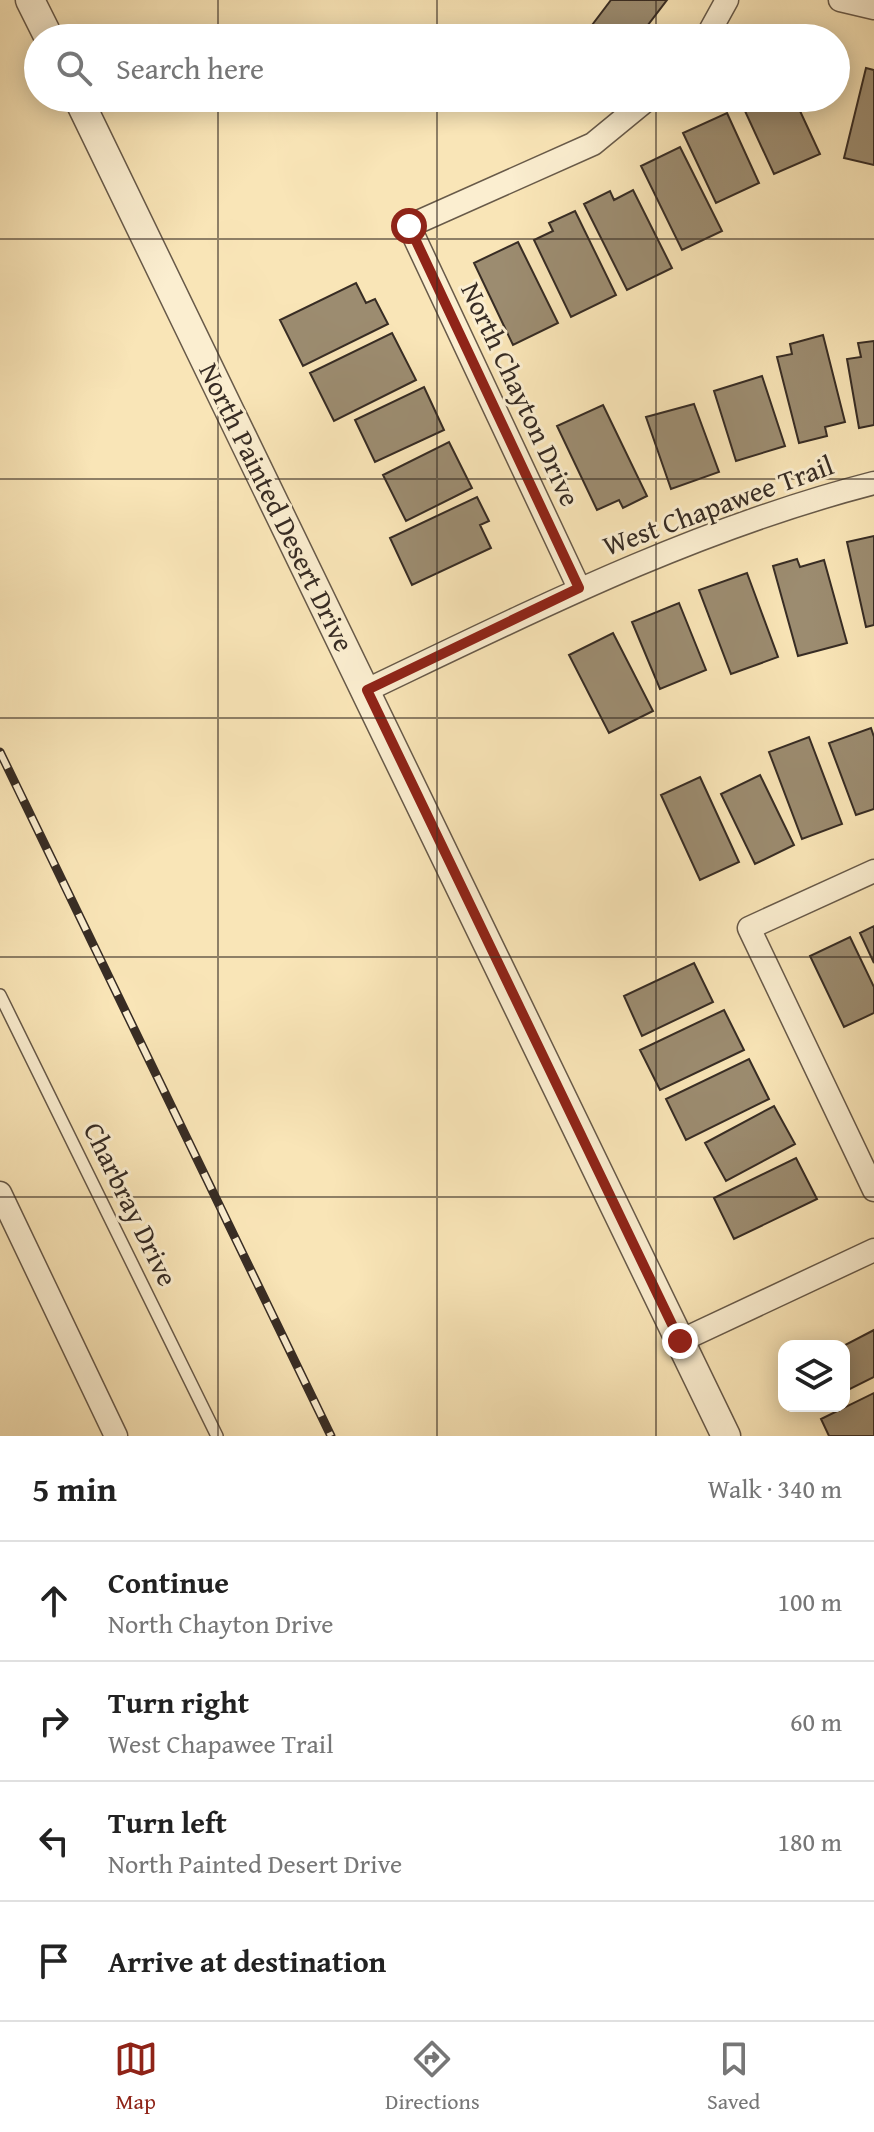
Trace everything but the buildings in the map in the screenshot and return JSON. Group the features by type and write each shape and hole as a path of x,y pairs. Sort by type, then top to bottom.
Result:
{"street":[{"path":"30,0 42,24"},
{"path":"714,24 727,0"},
{"path":"840,0 874,8"},
{"name":"North Painted Desert Drive","path":"85,112 726,1436"},
{"name":"North Chayton Drive","path":"579,588 409,226 593,144 632,112"},
{"name":"West Chapawee Trail","path":"367,690 579,588 722,529 874,483"},
{"path":"874,871 749,928 874,1190"},
{"path":"0,1193 116,1436"},
{"path":"680,1341 874,1250"}],"lane":[{"name":"Charbray Drive","path":"0,995 217,1436"}],"railway":[{"path":"0,752 331,1436"}],"route":[{"path":"409,226 579,588 367,690 680,1341"}]}
